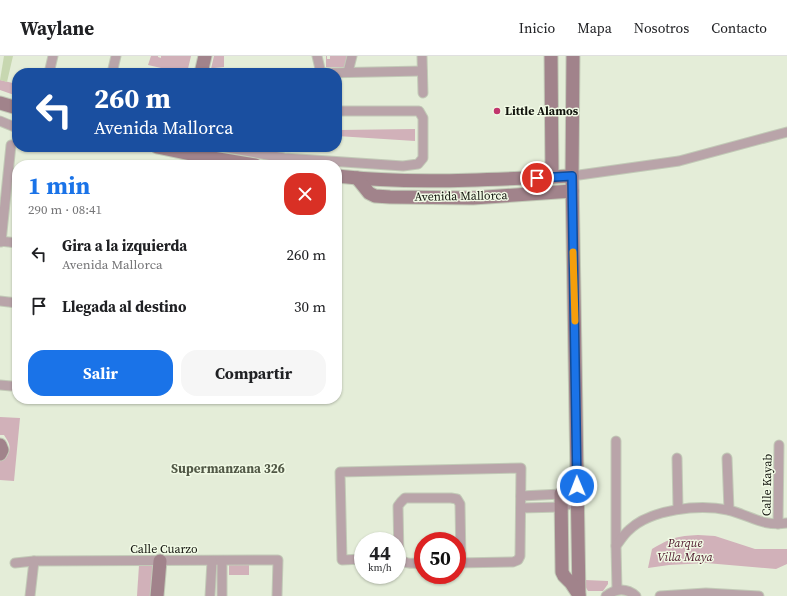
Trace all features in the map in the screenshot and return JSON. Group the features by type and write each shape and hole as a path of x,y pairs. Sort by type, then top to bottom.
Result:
{"main road":[{"path":"202,68 205,56"},
{"path":"551,56 552,177"},
{"path":"573,56 572,192 580,596"},
{"path":"0,103 12,107"},
{"path":"193,152 231,160"},
{"name":"Avenida Mallorca","path":"342,176 390,180 475,180 572,176"},
{"name":"Avenida Mallorca","path":"357,178 369,193 375,196 390,197 473,198 572,192"},
{"path":"0,445 2,450 0,454"},
{"path":"577,486 561,500 562,572 580,596"},
{"path":"157,596 160,561"}],"street":[{"path":"50,68 53,56"},
{"path":"113,68 116,56"},
{"path":"317,56 321,68"},
{"path":"348,72 352,56"},
{"path":"422,56 423,93"},
{"path":"342,72 422,71"},
{"path":"342,111 419,111 423,118 423,158 418,164 403,166 342,162"},
{"path":"0,121 12,126"},
{"path":"572,176 678,161 787,132"},
{"path":"11,145 4,169 1,242 12,243"},
{"path":"251,152 284,158 314,160"},
{"path":"0,301 12,302"},
{"path":"0,385 11,386"},
{"path":"616,441 617,590"},
{"name":"Calle Kayab","path":"779,445 783,523"},
{"path":"676,458 678,509"},
{"path":"727,458 729,510"},
{"path":"354,559 342,560 340,472 521,468 520,556 518,560 513,562 466,563"},
{"path":"521,496 577,501"},
{"path":"398,532 398,506 405,498 457,499 460,504 460,532"},
{"path":"521,508 561,500"},
{"path":"616,546 630,529 643,520 678,509 704,507 729,510 762,522 783,523"},
{"name":"Calle Cuarzo","path":"15,563 34,561 278,560 277,596"},
{"path":"30,596 34,561"},
{"path":"210,596 212,561"},
{"path":"222,561 222,596"},
{"path":"606,596 617,590 624,590 636,596"},
{"path":"660,596 706,593 759,596"}],"green space":[{"path":"151,56 158,56 161,58 161,56 191,56 188,68 161,68 148,65"},
{"path":"214,56 224,56 224,67 211,68"},
{"path":"326,56 327,59 330,59 330,56 355,56 355,67 326,67"},
{"path":"0,80 12,83 12,94 0,90"},
{"path":"415,129 415,141 342,136 342,130"},
{"path":"0,417 20,418 14,481 0,480 0,459 6,458 10,449 4,435 0,435"},
{"name":"Parque Villa Maya","path":"698,535 715,536 755,549 787,549 787,564 776,569 706,563 648,568 652,549 674,538"},
{"path":"229,564 249,564 249,575 229,575"},
{"path":"139,565 153,565 151,596 137,596"},
{"path":"585,580 608,581 608,584 603,591 588,591 585,586"}],"building":[{"path":"4,56 13,56 7,82 0,80"}],"slow traffic":[{"path":"573,252 575,321"}],"place":[{"name":"Little Alamos","path":"497,111"}],"district":[{"name":"Supermanzana 326","path":"228,468"}],"route":[{"path":"537,178 572,176 577,486"}]}
